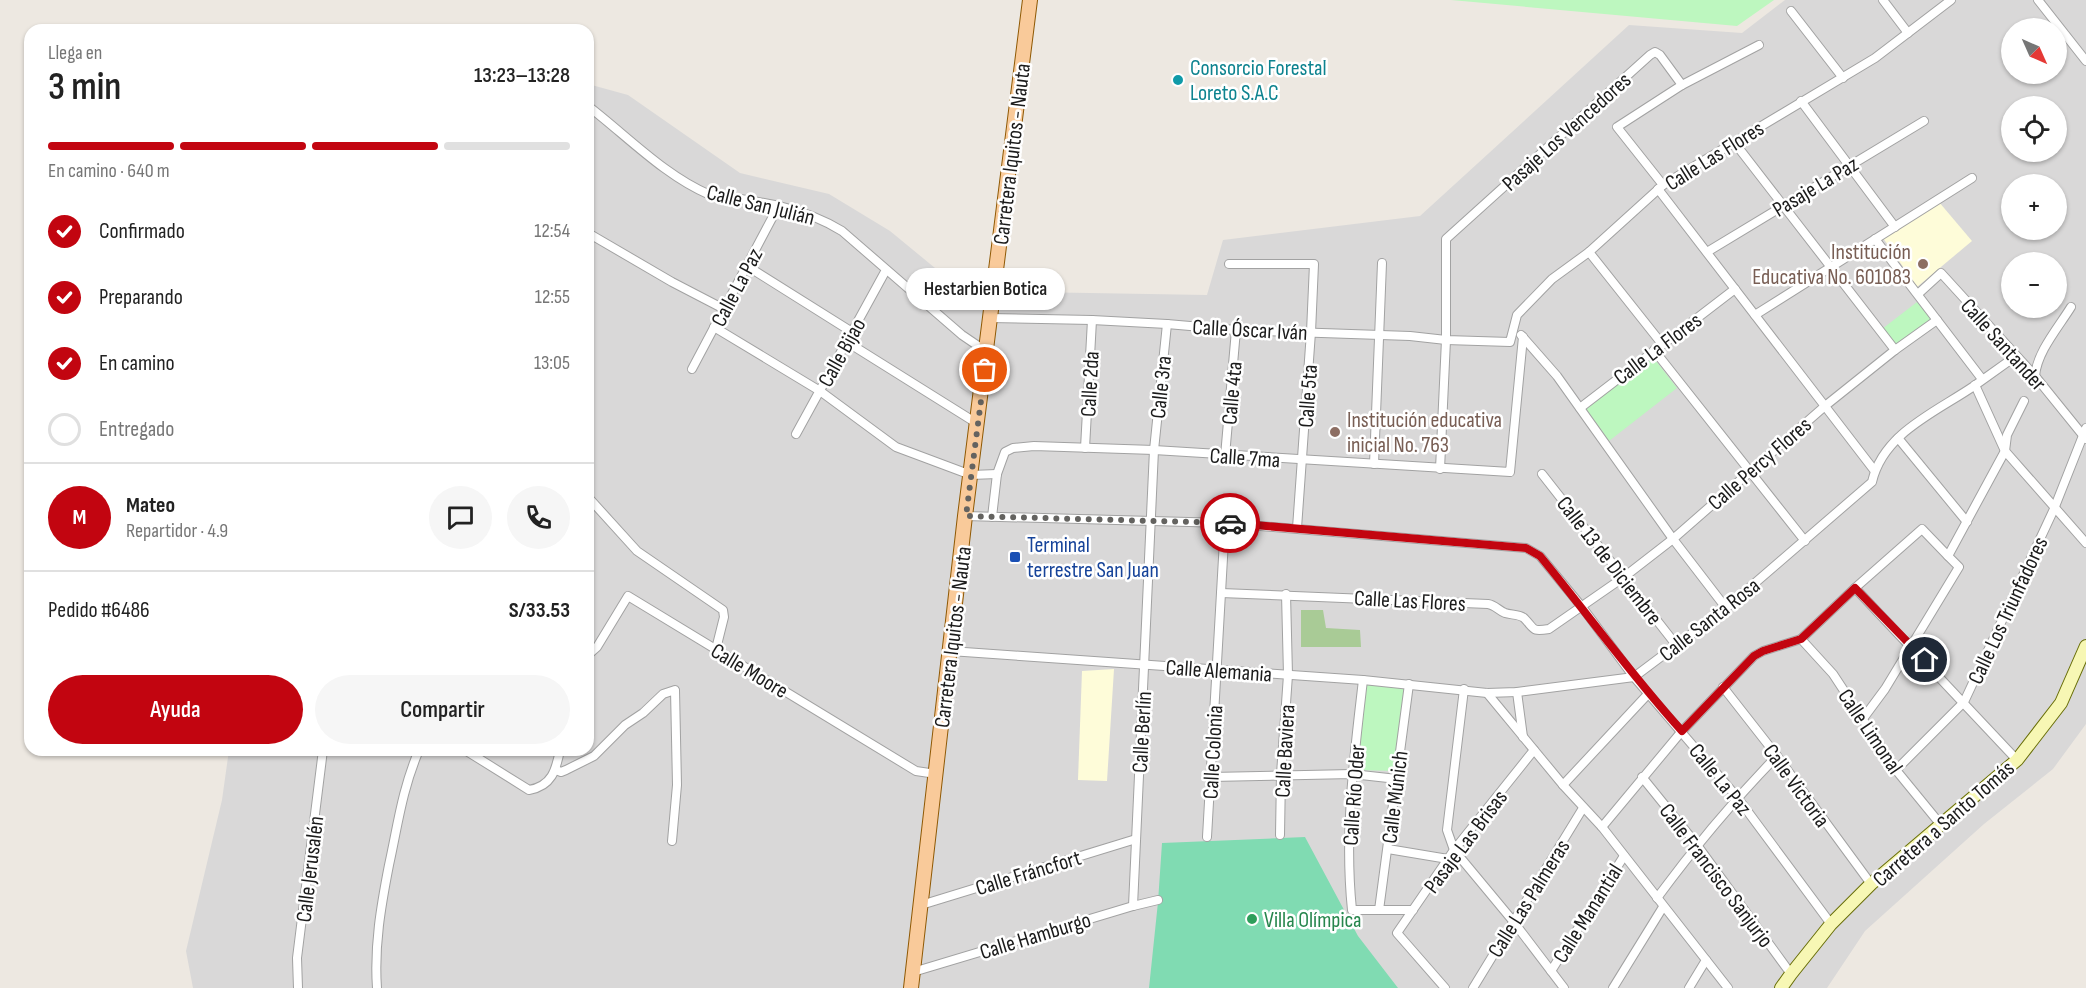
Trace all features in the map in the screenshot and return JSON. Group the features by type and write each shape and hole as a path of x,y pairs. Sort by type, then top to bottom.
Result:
{"main road":[{"name":"Carretera Iquitos - Nauta","path":"910,988 1030,0"}],"street":[{"path":"1883,0 1908,33"},
{"name":"Calle Las Flores","path":"1510,342 1517,315 1552,279 1589,252 1660,187 1875,58 1951,0"},
{"path":"2038,0 2086,61"},
{"path":"1791,11 1843,78"},
{"path":"1759,45 1682,85 1617,127 1707,252 1874,470"},
{"name":"Pasaje Los Vencedores","path":"1446,340 1446,239 1650,55 1655,52 1660,55 1682,85"},
{"path":"1801,101 1895,227"},
{"name":"Calle San Julián","path":"594,111 679,179 701,191 710,195 779,205 825,220 842,231 962,335 987,352"},
{"name":"Pasaje La Paz","path":"1707,252 1924,121"},
{"path":"1734,142 1895,350"},
{"path":"1755,315 1972,178"},
{"name":"Calle La Paz","path":"692,369 779,205"},
{"path":"594,236 724,309"},
{"path":"1875,239 1937,320 1979,382 2005,451 2086,543"},
{"path":"1589,252 1750,472 1805,542"},
{"path":"1374,464 1382,263"},
{"name":"Calle 5ta","path":"1229,264 1314,264 1297,528"},
{"path":"747,266 852,333"},
{"name":"Calle Bijao","path":"796,434 886,270"},
{"name":"Calle Santander","path":"1918,294 1941,273 2035,376 2085,435"},
{"name":"Calle La Flores","path":"1580,408 1735,289"},
{"path":"2035,376 2036,366 2041,356 2071,307"},
{"name":"Calle Óscar Iván","path":"990,318 1092,320 1236,330 1510,342"},
{"name":"Calle 2da","path":"1085,448 1092,320"},
{"name":"Calle Percy Flores","path":"1582,607 1673,539 1825,406 1937,320"},
{"name":"Calle 3ra","path":"1154,450 1167,324"},
{"path":"1514,325 1557,376 1673,539 1726,608"},
{"path":"714,327 820,391 896,447 971,475 997,474"},
{"name":"Calle 4ta","path":"1225,456 1236,330"},
{"name":"Calle 7ma","path":"992,517 997,474 1005,452 1013,448 1034,446 1154,450 1510,472 1523,336"},
{"path":"1440,469 1446,340"},
{"path":"847,342 978,424"},
{"name":"Calle Santa Rosa","path":"1487,693 1517,692 1634,677 1726,608 1872,482 1874,470 1898,438 1910,427 2016,356"},
{"path":"1948,556 2005,451 2007,435 2024,401"},
{"name":"Calle Los Triunfadores","path":"1896,770 1964,702 2054,509 2085,435"},
{"path":"1898,438 1967,522"},
{"name":"Calle Berlín","path":"1133,906 1154,450"},
{"name":"Calle 13 de Diciembre","path":"1542,474 1677,646"},
{"path":"594,503 637,550 723,610 724,617 716,649"},
{"name":"Calle La Paz","path":"966,516 1225,523 1533,550 1582,607 1648,694 1737,797 1831,924"},
{"name":"Calle Colonia","path":"1207,837 1225,523"},
{"path":"1602,827 1682,731 1754,656 1801,639 1922,528 1959,567 1886,689 1862,720"},
{"path":"1855,588 2017,760"},
{"name":"Calle Las Flores","path":"1221,593 1286,594 1494,605 1504,612 1524,618 1532,629 1539,631 1558,624 1582,607"},
{"name":"Calle Baviera","path":"1280,835 1281,774 1288,675 1286,594"},
{"name":"Calle Moore","path":"594,650 628,596 916,771 936,774"},
{"name":"Calle Limonal","path":"1801,639 1833,674 1896,770 1941,825"},
{"name":"Carretera a Santo Tomás","path":"1781,988 1831,924 1871,885 2017,760 2061,703 2086,645"},
{"name":"Calle Alemania","path":"950,651 1363,680 1487,693"},
{"name":"Calle Río Oder","path":"1363,680 1352,774 1348,875 1352,910 1379,910"},
{"name":"Calle Múnich","path":"1379,910 1409,684"},
{"name":"Calle Victoria","path":"1723,687 1777,756 1871,885"},
{"path":"1464,689 1447,831 1454,850 1514,921 1564,988"},
{"path":"556,770 561,772 594,756 625,725 643,713 663,694 675,690 677,785 672,841"},
{"path":"1517,692 1523,737"},
{"path":"1487,693 1563,785 1602,827 1728,988"},
{"path":"1563,785 1648,694"},
{"name":"Pasaje Las Brisas","path":"1444,988 1397,933 1454,850 1534,750"},
{"name":"Calle Jerusalén","path":"298,988 297,958 322,756"},
{"path":"377,988 375,968 378,917 402,794 417,756"},
{"path":"475,756 529,790 537,789 550,780 556,770 559,756"},
{"path":"1657,898 1737,797 1777,756"},
{"path":"1211,777 1352,774 1397,779"},
{"name":"Calle Francisco Sanjurjo","path":"1642,777 1697,845 1791,974"},
{"name":"Calle Las Palmeras","path":"1473,988 1583,808"},
{"name":"Calle Fráncfort","path":"921,905 1136,839"},
{"path":"1388,849 1448,859"},
{"name":"Calle Manantial","path":"1551,971 1624,856"},
{"name":"Calle Hamburgo","path":"913,972 1158,900"},
{"path":"1613,988 1663,907"},
{"path":"1379,910 1413,910"},
{"path":"1689,988 1706,960"}],"shaded area":[{"path":"1785,0 2086,0 2086,724 2053,769 1984,824 1865,931 1827,988 193,988 186,951 222,800 228,756 594,756 594,86 628,95 740,173 829,194 890,231 963,291 1207,295 1223,240 1420,216 1629,25 1742,33"},
{"name":"Institución Educativa No. 601083","path":"1939,202 1972,241 1917,287 1883,238"},
{"path":"1114,669 1107,781 1078,780 1082,671"}],"green space":[{"path":"1451,0 1774,0 1737,26"},
{"path":"1917,302 1932,320 1895,347 1882,329"},
{"path":"1653,357 1677,388 1609,441 1585,408"},
{"path":"1301,610 1323,610 1326,628 1360,630 1361,647 1301,647"},
{"path":"1365,679 1408,683 1398,771 1353,770"},
{"name":"Villa Olímpica","path":"1305,837 1358,936 1398,988 1149,988 1162,843"}],"way so far":[{"path":"985,370 966,516 1230,523"}],"place":[{"name":"Consorcio Forestal Loreto S.A.C","path":"1178,80"},
{"name":"Institución Educativa No. 601083","path":"1923,264"},
{"name":"Hestarbien Botica","path":"985,370"},
{"name":"Institución educativa inicial No. 763","path":"1335,432"},
{"name":"Terminal terrestre San Juan","path":"1015,557"},
{"name":"Villa Olímpica","path":"1252,919"}],"route":[{"path":"1230,523 1533,550 1582,607 1634,677 1682,731 1754,656 1801,639 1855,588 1925,660"}]}
